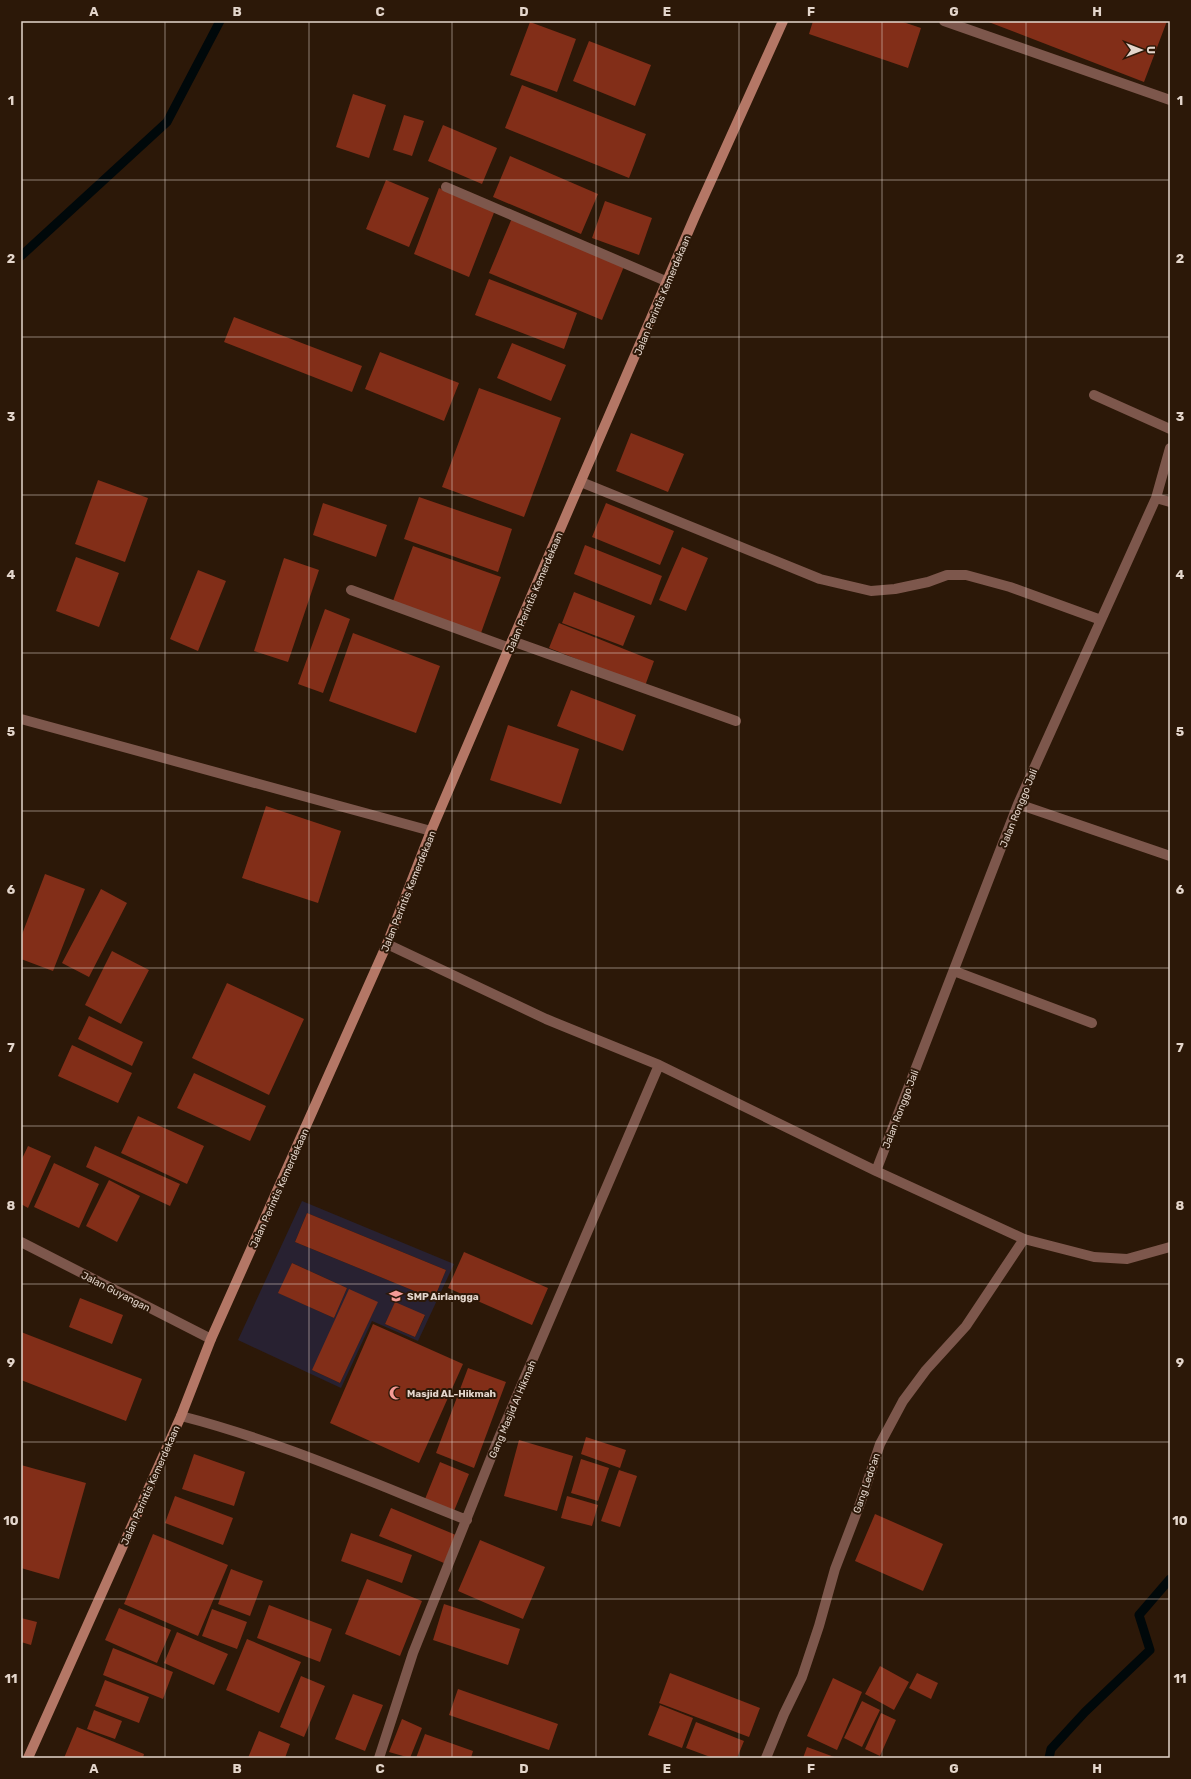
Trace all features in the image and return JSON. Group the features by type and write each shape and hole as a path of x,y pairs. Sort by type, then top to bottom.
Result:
{"main road":[{"name":"Jalan Perintis Kemerdekaan","path":"28,1758 181,1416 211,1339 387,944 431,831 668,282 695,216 783,21"}],"street":[{"path":"944,21 1170,100"},
{"path":"446,187 668,282"},
{"path":"1094,395 1170,430"},
{"name":"Jalan Ronggo Jali","path":"876,1171 1018,804 1156,498 1170,448"},
{"path":"581,482 820,579 871,591 895,589 928,582 947,575 966,575 1010,587 1101,620"},
{"path":"1156,498 1170,502"},
{"path":"351,590 736,721"},
{"path":"21,718 431,831"},
{"path":"1018,804 1170,856"},
{"path":"387,944 546,1019 659,1065 876,1171 1024,1239 1094,1257 1127,1259 1170,1247"},
{"path":"954,971 1092,1023"},
{"name":"Gang Masjid Al Hikmah","path":"379,1758 413,1653 555,1306 659,1065"},
{"name":"Gang Ledo'an","path":"766,1758 802,1677 819,1626 834,1569 861,1501 880,1444 904,1401 917,1382 966,1326 1024,1239"},
{"name":"Jalan Guyangan","path":"21,1242 211,1339"},
{"path":"181,1416 216,1425 328,1466 467,1520"}],"shaded area":[{"name":"SMP Airlangga","path":"302,1201 454,1264 418,1341 372,1321 341,1388 238,1340","holes":["307,1213 446,1270 434,1299 295,1242","292,1263 347,1288 334,1318 279,1293","377,1303 340,1383 312,1370","395,1303 425,1316 415,1337 385,1324"]}],"building":[{"path":"813,21 900,21 921,28 908,68 809,34"},
{"path":"986,21 1167,21 1144,82"},
{"path":"530,22 576,39 557,92 510,75"},
{"path":"589,41 651,65 635,106 573,81"},
{"path":"522,85 646,134 629,178 505,128"},
{"path":"353,94 386,105 369,158 336,147"},
{"path":"404,115 424,121 412,156 393,150"},
{"path":"443,125 497,148 482,184 428,161"},
{"path":"510,156 598,194 581,234 493,197"},
{"path":"386,180 429,198 409,247 366,229"},
{"path":"439,188 495,210 469,277 414,254"},
{"path":"605,201 652,218 639,255 592,238"},
{"path":"512,218 625,264 602,320 489,273"},
{"path":"489,279 577,313 564,349 475,315"},
{"path":"234,317 362,366 352,392 224,342"},
{"path":"512,343 566,365 551,401 497,378"},
{"path":"380,352 459,383 444,421 365,389"},
{"path":"479,388 561,418 524,517 442,487"},
{"path":"631,433 684,454 668,492 616,471"},
{"path":"98,480 148,498 125,562 75,544"},
{"path":"419,497 512,529 498,572 404,539"},
{"path":"323,503 387,525 376,557 313,535"},
{"path":"606,503 674,531 660,565 592,537"},
{"path":"585,545 662,576 651,605 574,574"},
{"path":"413,546 501,577 481,633 393,601"},
{"path":"682,547 708,558 686,611 659,600"},
{"path":"76,557 119,573 99,627 56,611"},
{"path":"284,558 319,570 288,662 254,651"},
{"path":"198,570 226,581 198,651 170,639"},
{"path":"574,592 635,616 623,646 562,623"},
{"path":"325,609 350,619 323,693 298,684"},
{"path":"559,623 654,661 645,686 549,648"},
{"path":"353,633 440,666 416,733 329,701"},
{"path":"571,690 636,715 623,751 557,726"},
{"path":"508,725 579,749 561,804 490,780"},
{"path":"266,806 341,831 318,903 242,878"},
{"path":"45,874 85,889 53,971 21,959 21,937"},
{"path":"101,889 127,903 89,977 62,963"},
{"path":"112,951 149,970 121,1024 85,1005"},
{"path":"227,983 304,1019 269,1095 192,1058"},
{"path":"89,1016 143,1042 132,1066 78,1039"},
{"path":"72,1045 132,1073 118,1103 58,1076"},
{"path":"194,1073 266,1106 250,1141 177,1108"},
{"path":"138,1116 204,1146 187,1184 121,1153"},
{"path":"28,1146 51,1156 28,1208 21,1204 21,1161"},
{"path":"95,1146 180,1184 170,1206 86,1167"},
{"path":"54,1163 99,1184 79,1228 34,1207"},
{"path":"109,1180 140,1196 117,1242 86,1226"},
{"path":"307,1213 446,1270 434,1299 295,1242"},
{"path":"464,1252 548,1288 532,1325 448,1288"},
{"path":"292,1263 347,1288 334,1318 278,1293"},
{"path":"349,1289 378,1302 340,1383 312,1370"},
{"path":"80,1298 123,1315 112,1344 69,1327"},
{"path":"395,1302 425,1315 415,1337 385,1324"},
{"name":"Masjid AL-Hikmah","path":"373,1324 463,1364 419,1463 330,1423"},
{"path":"21,1332 142,1379 126,1421 21,1380"},
{"path":"468,1368 506,1382 474,1468 436,1453"},
{"path":"586,1437 626,1450 620,1468 581,1454"},
{"path":"519,1440 573,1456 557,1511 504,1496"},
{"path":"194,1454 245,1472 234,1506 182,1489"},
{"path":"581,1459 609,1468 598,1501 571,1493"},
{"path":"440,1462 469,1474 454,1511 425,1499"},
{"path":"21,1465 86,1483 59,1579 21,1568"},
{"path":"619,1470 637,1476 620,1527 601,1521"},
{"path":"175,1496 233,1518 223,1545 165,1523"},
{"path":"567,1496 598,1505 592,1526 561,1518"},
{"path":"391,1508 456,1535 444,1563 379,1536"},
{"path":"875,1514 943,1544 923,1591 855,1561"},
{"path":"351,1533 412,1555 402,1583 341,1561"},
{"path":"153,1534 228,1565 198,1636 124,1604"},
{"path":"480,1540 545,1567 523,1619 458,1591"},
{"path":"231,1569 263,1581 250,1616 218,1604"},
{"path":"367,1579 422,1601 400,1656 345,1634"},
{"path":"444,1604 520,1629 508,1665 433,1640"},
{"path":"269,1605 332,1629 320,1662 257,1638"},
{"path":"119,1608 171,1630 157,1663 105,1640"},
{"path":"212,1609 247,1622 237,1649 202,1636"},
{"path":"21,1618 37,1622 31,1645 21,1642"},
{"path":"177,1632 228,1654 214,1685 164,1663"},
{"path":"247,1639 301,1662 279,1713 226,1690"},
{"path":"113,1648 173,1672 163,1699 103,1675"},
{"path":"880,1666 909,1682 894,1710 865,1694"},
{"path":"670,1673 760,1708 749,1737 659,1703"},
{"path":"917,1673 938,1683 931,1699 909,1688"},
{"path":"301,1676 325,1686 304,1737 280,1727"},
{"path":"833,1678 862,1692 837,1750 807,1736"},
{"path":"105,1680 149,1697 139,1723 95,1706"},
{"path":"458,1689 558,1724 549,1750 449,1715"},
{"path":"353,1694 383,1705 365,1751 335,1739"},
{"path":"862,1701 880,1710 862,1747 844,1738"},
{"path":"660,1705 693,1718 682,1748 648,1735"},
{"path":"94,1710 122,1721 115,1739 87,1729"},
{"path":"881,1713 896,1720 880,1756 865,1749"},
{"path":"402,1719 422,1728 410,1758 389,1752"},
{"path":"696,1722 744,1741 737,1758 713,1758 686,1748"},
{"path":"77,1727 144,1754 143,1758 64,1758"},
{"path":"259,1731 290,1744 285,1758 248,1758"},
{"path":"425,1734 473,1751 471,1758 416,1758"},
{"path":"807,1747 837,1758 803,1758"}],"waterway":[{"path":"21,256 167,122 220,21"},
{"path":"1049,1758 1051,1749 1085,1712 1150,1650 1139,1615 1170,1579"}],"place":[{"name":"SMP Airlangga","path":"396,1296"},
{"name":"Masjid AL-Hikmah","path":"396,1393"}]}
